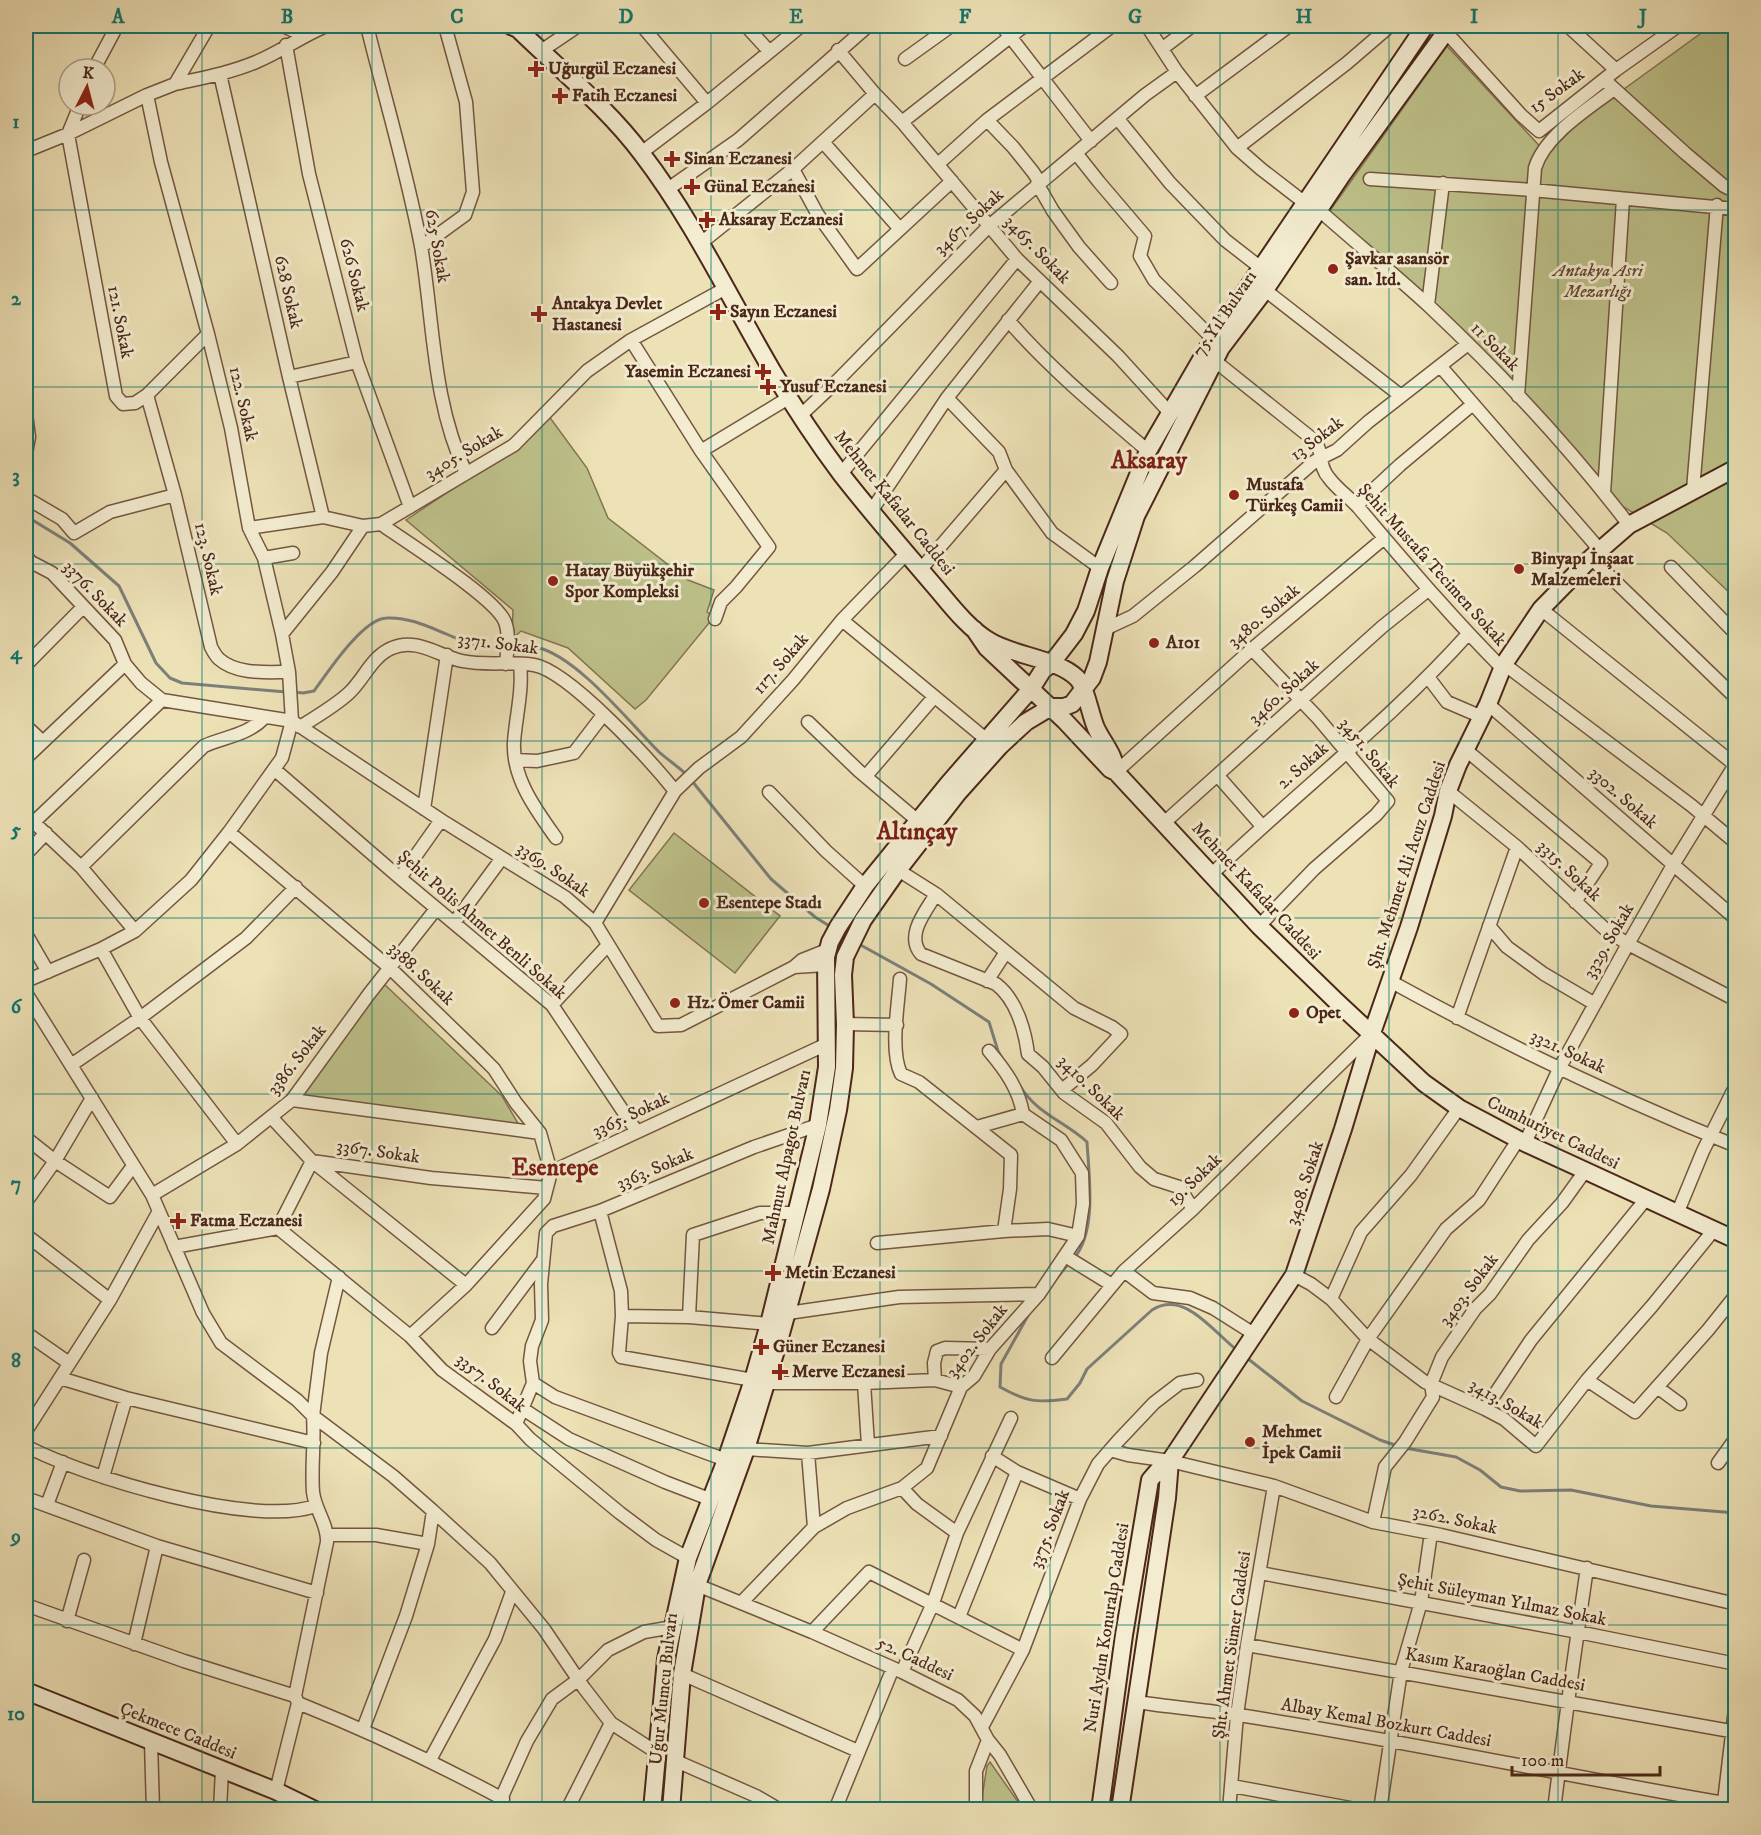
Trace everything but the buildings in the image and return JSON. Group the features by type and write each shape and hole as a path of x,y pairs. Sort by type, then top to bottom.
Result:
{"main road":[{"name":"Mehmet Kafadar Caddesi","path":"512,26 518,29 615,121 641,153 668,189 789,397 841,474 974,629 987,648 1051,707 1105,764 1116,772 1259,926 1372,1033"},
{"name":"75.Yıl Bulvarı","path":"1084,690 1098,662 1115,581 1136,516 1221,348 1265,290 1312,206 1424,26"},
{"name":"75.Yıl Bulvarı","path":"1051,664 1074,634 1086,611 1100,568 1148,451 1213,339 1262,268 1448,28"},
{"name":"Şht. Mehmet Ali Acuz Caddesi","path":"1372,1033 1443,816 1448,791 1503,666 1541,609 1595,554 1629,525 1736,468"},
{"name":"Mehmet Kafadar Caddesi","path":"974,629 991,642 1061,668 1078,679 1097,730 1113,757 1116,772"},
{"path":"827,952 847,911 865,886 1031,689 1043,670 1051,664"},
{"path":"1051,707 1064,707 1072,704 1084,690"},
{"name":"Mahmut Alpagot Bulvarı","path":"696,1576 688,1558 788,1312 821,1189 838,1110 844,1068 843,965 847,953 863,920 898,870 957,794 1000,746 1026,722 1051,707"},
{"name":"Mahmut Alpagot Bulvarı","path":"696,1576 746,1449 770,1324 818,1125 825,1089 827,952"},
{"name":"Cumhuriyet Caddesi","path":"1372,1033 1424,1083 1459,1108 1522,1142 1736,1240"},
{"name":"3408. Sokak","path":"1254,1334 1294,1275 1343,1129 1372,1033"},
{"name":"Nuri Aydın Konuralp Caddesi","path":"1100,1809 1146,1496 1154,1474 1170,1461 1254,1334"},
{"name":"Nuri Aydın Konuralp Caddesi","path":"1120,1809 1167,1498 1170,1461"},
{"path":"688,1558 701,1558 696,1576"},
{"name":"Uğur Mumcu Bulvarı","path":"652,1809 661,1694 673,1627 696,1576"},
{"name":"Uğur Mumcu Bulvarı","path":"671,1809 682,1674 696,1576"},
{"path":"1115,1699 1123,1687 1129,1687 1136,1702"},
{"name":"Çekmece Caddesi","path":"26,1691 276,1791 315,1809"},
{"path":"656,1752 676,1761"}],"street":[{"path":"100,57 117,26"},
{"path":"175,84 209,26"},
{"path":"284,26 303,35"},
{"path":"26,151 175,84 220,74 257,62 303,35 326,26"},
{"name":"625 Sokak","path":"367,26 407,181 421,247 443,405 453,446 466,473"},
{"path":"421,247 465,215 473,192 466,102 445,26"},
{"path":"541,51 578,26"},
{"path":"642,26 707,103"},
{"path":"746,26 769,51"},
{"path":"641,153 707,103 801,26"},
{"path":"668,189 738,140 868,26"},
{"path":"905,59 951,26"},
{"path":"1002,26 1091,141"},
{"path":"902,122 1024,26"},
{"path":"938,164 987,120 1112,26"},
{"name":"11 Sokak","path":"1147,26 1177,72 1237,148 1261,170 1312,206 1428,305 1518,396 1604,492 1629,525"},
{"path":"1163,48 1192,26"},
{"path":"1195,96 1289,26"},
{"path":"1237,148 1347,63 1390,26"},
{"path":"1568,26 1616,70"},
{"name":"15 Sokak","path":"1448,28 1521,115 1539,131 1604,79 1678,26"},
{"name":"626 Sokak","path":"286,45 309,174 357,362 410,507"},
{"name":"3465. Sokak","path":"838,50 1017,259 1118,356 1170,413"},
{"name":"3467. Sokak","path":"801,415 989,226 1160,83 1177,72"},
{"name":"628 Sokak","path":"220,74 323,517"},
{"path":"1604,79 1724,186 1736,192"},
{"path":"1518,396 1535,168 1544,149 1566,126 1614,88"},
{"path":"701,243 793,169 875,94"},
{"name":"122. Sokak","path":"26,981 101,949 135,931 191,880 274,770 282,758 296,724 282,634 264,558 249,528 231,428 161,162 147,95"},
{"path":"68,134 75,117"},
{"path":"1118,119 1170,183 1225,240 1262,268"},
{"path":"987,120 1033,172 1053,211 1079,247 1111,283"},
{"name":"121. Sokak","path":"68,134 116,396 123,404 135,402 147,395"},
{"path":"823,142 899,228"},
{"path":"1076,153 1145,236 1140,256 1154,280 1213,339"},
{"path":"793,169 818,214 857,268 952,182"},
{"path":"1370,179 1532,190 1736,208"},
{"path":"1428,305 1443,183"},
{"path":"1604,492 1623,199"},
{"path":"1693,490 1717,206"},
{"path":"841,474 1017,259"},
{"path":"872,510 947,398 1041,281"},
{"name":"3405. Sokak","path":"249,528 323,517 363,526 381,524 514,445 587,370 631,340 726,288"},
{"path":"1265,290 1401,396"},
{"path":"1008,320 1025,340 1148,451"},
{"path":"147,395 208,334"},
{"path":"631,340 701,451 769,547 721,602 715,619"},
{"name":"13 Sokak","path":"1105,630 1133,616 1195,566 1299,475 1320,459 1338,450 1401,396 1468,344"},
{"name":"Şehit Mustafa Tecimen Sokak","path":"1215,361 1315,441 1321,452 1322,469 1329,478 1468,634 1503,666 1703,815 1736,843"},
{"path":"289,377 357,362"},
{"path":"1441,367 1595,554 1736,698"},
{"name":"123. Sokak","path":"147,395 175,495 211,648 219,659 234,667 256,672 289,672"},
{"path":"701,451 789,397"},
{"path":"947,398 999,452 1006,470 1052,533 1100,568"},
{"path":"1356,506 1400,465 1473,404"},
{"path":"26,414 29,437 26,453"},
{"path":"921,569 1006,470"},
{"path":"26,498 62,519 74,533 110,512 175,495"},
{"path":"381,524 490,601 506,622 508,640 506,664"},
{"path":"282,634 332,572 363,526"},
{"name":"3480. Sokak","path":"1116,772 1252,649 1383,539"},
{"path":"264,558 293,553"},
{"name":"117. Sokak","path":"595,922 675,791 699,768 741,737 793,680 842,620 907,553"},
{"name":"3376. Sokak","path":"27,562 52,573 115,640 125,664 162,700"},
{"path":"1671,567 1736,634"},
{"name":"3460. Sokak","path":"1164,822 1382,627 1428,590"},
{"path":"26,665 83,607"},
{"path":"1541,609 1735,764"},
{"path":"842,620 987,740"},
{"name":"2. Sokak","path":"1212,874 1428,677 1468,634"},
{"name":"3371. Sokak","path":"296,724 348,694 360,682 375,660 385,651 396,646 412,645 434,649 460,661 535,665 548,669 577,690 655,766 675,791"},
{"name":"3451. Sokak","path":"1252,649 1317,717 1388,801 1376,815 1314,869 1259,926"},
{"path":"424,808 447,655"},
{"path":"26,758 125,664"},
{"path":"520,664 521,689 514,742 517,772 555,838"},
{"name":"3302. Sokak","path":"1428,677 1447,702 1485,711 1736,919"},
{"path":"866,776 934,697"},
{"path":"135,931 81,867 30,818 162,700 296,724"},
{"path":"515,760 537,761 574,753 603,715"},
{"path":"81,867 204,746 256,727 264,718"},
{"path":"808,722 918,821"},
{"name":"3369. Sokak","path":"296,724 441,820 565,897 595,922 658,1026 681,1025 794,967 802,960 827,952"},
{"path":"26,726 43,742"},
{"path":"1466,750 1601,863 1575,902"},
{"name":"3329. Sokak","path":"1336,1397 1368,1339 1446,1229 1479,1200 1522,1142 1559,1069 1628,944 1735,764"},
{"name":"Şehit Polis Ahmet Benli Sokak","path":"274,770 552,1005 637,1132"},
{"path":"1218,776 1262,826"},
{"name":"3315. Sokak","path":"1448,791 1517,848 1606,930 1628,944 1736,1000"},
{"path":"769,792 825,851 865,886"},
{"path":"400,878 441,820"},
{"name":"3388. Sokak","path":"229,831 390,968 494,1069 516,1103 540,1133 551,1172"},
{"path":"26,854 46,834"},
{"path":"1457,1018 1517,848"},
{"path":"454,923 502,858"},
{"path":"898,870 936,894 1074,1008 1121,1034 1097,1061 1062,1090"},
{"path":"72,1065 140,1018 246,938 296,887"},
{"name":"3410. Sokak","path":"936,894 916,930 914,942 916,948 921,954 987,981 1005,991 1026,1038 1028,1054 1043,1067 1062,1090 1106,1123 1140,1167 1154,1179 1179,1187 1193,1209"},
{"name":"3386. Sokak","path":"152,1196 237,1144 292,1100 436,909"},
{"path":"1489,926 1507,947 1544,974 1595,1004"},
{"path":"26,934 48,972"},
{"path":"552,1005 608,945"},
{"path":"101,949 140,1018 237,1144"},
{"path":"987,981 1006,952"},
{"path":"900,979 897,1066 901,1074 919,1082 1011,1155 1010,1189 1004,1231"},
{"name":"3321. Sokak","path":"1390,981 1457,1018 1559,1069 1736,1146"},
{"path":"26,993 152,1196 202,1313 221,1343 393,1476 489,1563 544,1629 611,1723 656,1752"},
{"path":"845,1023 897,1025"},
{"name":"19. Sokak","path":"1052,1358 1124,1271 1193,1209 1372,1033"},
{"name":"3365. Sokak","path":"551,1172 827,1044"},
{"path":"977,1127 1023,1114 1014,1085 989,1051"},
{"path":"1677,1214 1736,1085"},
{"path":"26,1202 56,1161 92,1098"},
{"path":"292,1100 540,1133"},
{"path":"1331,1299 1361,1232 1411,1175 1459,1108"},
{"name":"3402. Sokak","path":"742,1602 814,1527 847,1508 902,1488 927,1468 961,1387 974,1376 990,1349 1039,1294 1067,1258 1078,1236 1083,1204 1082,1173 1061,1140 1023,1114"},
{"path":"272,1118 312,1161 466,1285"},
{"name":"3363. Sokak","path":"492,1328 542,1261 546,1233 552,1226 600,1212 754,1147 818,1125"},
{"path":"26,1138 110,1197 133,1166"},
{"name":"3367. Sokak","path":"278,1228 312,1161 431,1178 547,1188"},
{"name":"3403. Sokak","path":"1372,1522 1385,1467 1405,1442 1433,1396 1431,1384 1442,1357 1475,1309 1490,1294 1528,1240 1562,1203 1585,1171"},
{"path":"410,1336 466,1285 544,1198 551,1172"},
{"path":"1485,1409 1531,1340 1646,1199"},
{"path":"26,1431 110,1300 159,1211"},
{"path":"600,1212 621,1291 622,1316 619,1353 621,1357 759,1381 864,1383 935,1380 961,1387"},
{"path":"689,1317 693,1235 760,1213 797,1212"},
{"path":"174,1247 278,1228"},
{"name":"3357. Sokak","path":"278,1228 410,1336 442,1370 516,1425 530,1440 620,1513 656,1540 688,1558"},
{"path":"877,1244 1004,1231 1048,1229 1078,1236"},
{"name":"3413. Sokak","path":"1294,1275 1331,1299 1368,1339 1431,1384 1504,1419 1536,1446 1587,1380 1652,1306 1713,1231"},
{"path":"26,1235 110,1300"},
{"path":"1067,1258 1112,1285"},
{"path":"516,1425 533,1383 531,1353 542,1320 542,1261"},
{"path":"1124,1271 1153,1293 1190,1298 1213,1308 1254,1334"},
{"path":"276,1791 296,1700 327,1535 315,1506 313,1492 313,1416 321,1353 339,1277"},
{"path":"788,1312 899,1297 1039,1294"},
{"path":"1587,1380 1635,1412 1736,1295"},
{"path":"622,1316 689,1317 770,1324"},
{"path":"26,1333 69,1363"},
{"path":"935,1380 934,1363 937,1351 945,1348 990,1349"},
{"path":"60,1378 126,1398 314,1443"},
{"name":"3375. Sokak","path":"982,1727 1023,1650 1080,1499 1098,1464 1154,1403 1180,1383 1197,1380"},
{"path":"533,1383 555,1397 726,1460"},
{"path":"864,1383 868,1445"},
{"path":"1657,1387 1680,1404"},
{"path":"103,1477 126,1398"},
{"path":"523,1409 569,1439 665,1482 712,1500"},
{"path":"835,1809 858,1751 933,1603 957,1533 1011,1418"},
{"path":"746,1449 808,1453 941,1436"},
{"path":"1718,1463 1736,1438"},
{"path":"26,1446 103,1477 204,1504 258,1511 301,1511 315,1506"},
{"name":"3262. Sokak","path":"1110,1450 1170,1461 1274,1486 1372,1522 1587,1568 1736,1604"},
{"path":"808,1453 814,1527"},
{"path":"992,1456 1017,1472 1080,1499"},
{"path":"47,1505 63,1462"},
{"path":"959,1617 1017,1472"},
{"name":"Şht. Ahmet Sümer Caddesi","path":"1229,1809 1237,1714 1274,1486"},
{"path":"902,1488 917,1504 957,1533"},
{"path":"26,1498 158,1546 317,1593"},
{"path":"363,1729 406,1616 428,1544 433,1511"},
{"path":"1380,1809 1401,1671 1421,1602 1431,1533"},
{"path":"327,1535 376,1535 428,1544"},
{"path":"134,1644 158,1546"},
{"path":"68,1621 84,1560"},
{"path":"1554,1809 1559,1758 1587,1568"},
{"path":"812,1632 869,1572 1023,1650"},
{"name":"Şehit Süleyman Yılmaz Sokak","path":"1260,1573 1736,1664"},
{"name":"52. Caddesi","path":"696,1576 742,1602 898,1670 958,1700 975,1716 1030,1806 1039,1809"},
{"path":"429,1760 495,1639 512,1592"},
{"path":"26,1605 296,1700 429,1760 499,1804 527,1741 552,1699 579,1678 608,1650 644,1632 673,1627"},
{"name":"Kasım Karaoğlan Caddesi","path":"1247,1645 1733,1731"},
{"path":"682,1674 858,1751"},
{"path":"1727,1806 1736,1701"},
{"name":"Albay Kemal Bozkurt Caddesi","path":"1136,1702 1237,1714 1390,1740 1727,1806"},
{"path":"567,1809 611,1723"},
{"path":"976,1809 976,1771 988,1740"},
{"path":"151,1742 153,1809"},
{"path":"676,1761 780,1809"},
{"path":"220,1809 222,1770"},
{"path":"1232,1786 1361,1809"}],"green space":[{"name":"Antakya Asri Mezarlığı","path":"1711,26 1735,26 1735,598 1667,533 1617,503 1329,212 1447,46 1547,154 1580,121"},
{"path":"548,415 587,468 608,518 688,580 714,590 707,612 714,617 646,700 635,709 568,648 521,631 512,639 513,610 406,520 517,446"},
{"name":"Esentepe Stadı","path":"674,833 780,916 735,973 629,890"},
{"path":"382,982 502,1096 519,1125 300,1097"},
{"path":"990,1762 1023,1809 980,1810 987,1766"}],"waterway":[{"path":"26,516 70,543 119,586 156,663 170,678 182,683 286,692"},
{"path":"293,692 314,691 357,636 378,620 387,618 416,622 474,644 506,647"},
{"path":"512,646 536,647 568,663 602,692 659,752 688,776"},
{"path":"692,781 771,879 815,917 831,927"},
{"path":"857,943 931,984 989,1022 1003,1060"},
{"path":"1020,1086 1034,1104 1087,1142 1090,1187 1089,1218 1081,1247 1074,1258"},
{"path":"1056,1279 1069,1263"},
{"path":"1030,1312 1001,1364 1000,1387 1032,1400 1067,1399 1080,1383 1087,1369 1152,1310 1164,1305 1175,1305 1198,1315 1237,1350"},
{"path":"1247,1358 1302,1401 1380,1440 1398,1446"},
{"path":"1405,1448 1456,1457 1480,1470 1501,1487 1520,1491 1571,1490 1651,1506 1736,1513"}],"place":[{"name":"Uğurgül Eczanesi","path":"536,69"},
{"name":"Fatih Eczanesi","path":"560,96"},
{"name":"Sinan Eczanesi","path":"672,159"},
{"name":"Günal Eczanesi","path":"692,187"},
{"name":"Aksaray Eczanesi","path":"707,220"},
{"name":"Şavkar asansör san. ltd.","path":"1333,269"},
{"name":"Sayın Eczanesi","path":"718,312"},
{"name":"Antakya Devlet Hastanesi","path":"539,314"},
{"name":"Yasemin Eczanesi","path":"763,372"},
{"name":"Yusuf Eczanesi","path":"768,387"},
{"name":"Mustafa Türkeş Camii","path":"1234,495"},
{"name":"Binyapı İnşaat Malzemeleri","path":"1519,569"},
{"name":"Hatay Büyükşehir Spor Kompleksi","path":"553,581"},
{"name":"A101","path":"1154,643"},
{"name":"Esentepe Stadı","path":"704,903"},
{"name":"Hz. Ömer Camii","path":"675,1003"},
{"name":"Opet","path":"1294,1013"},
{"name":"Fatma Eczanesi","path":"178,1221"},
{"name":"Metin Eczanesi","path":"773,1273"},
{"name":"Güner Eczanesi","path":"761,1347"},
{"name":"Merve Eczanesi","path":"780,1372"},
{"name":"Mehmet İpek Camii","path":"1250,1442"}],"district":[{"name":"Aksaray","path":"1149,461"},
{"name":"Altınçay","path":"917,832"},
{"name":"Esentepe","path":"555,1168"}]}
